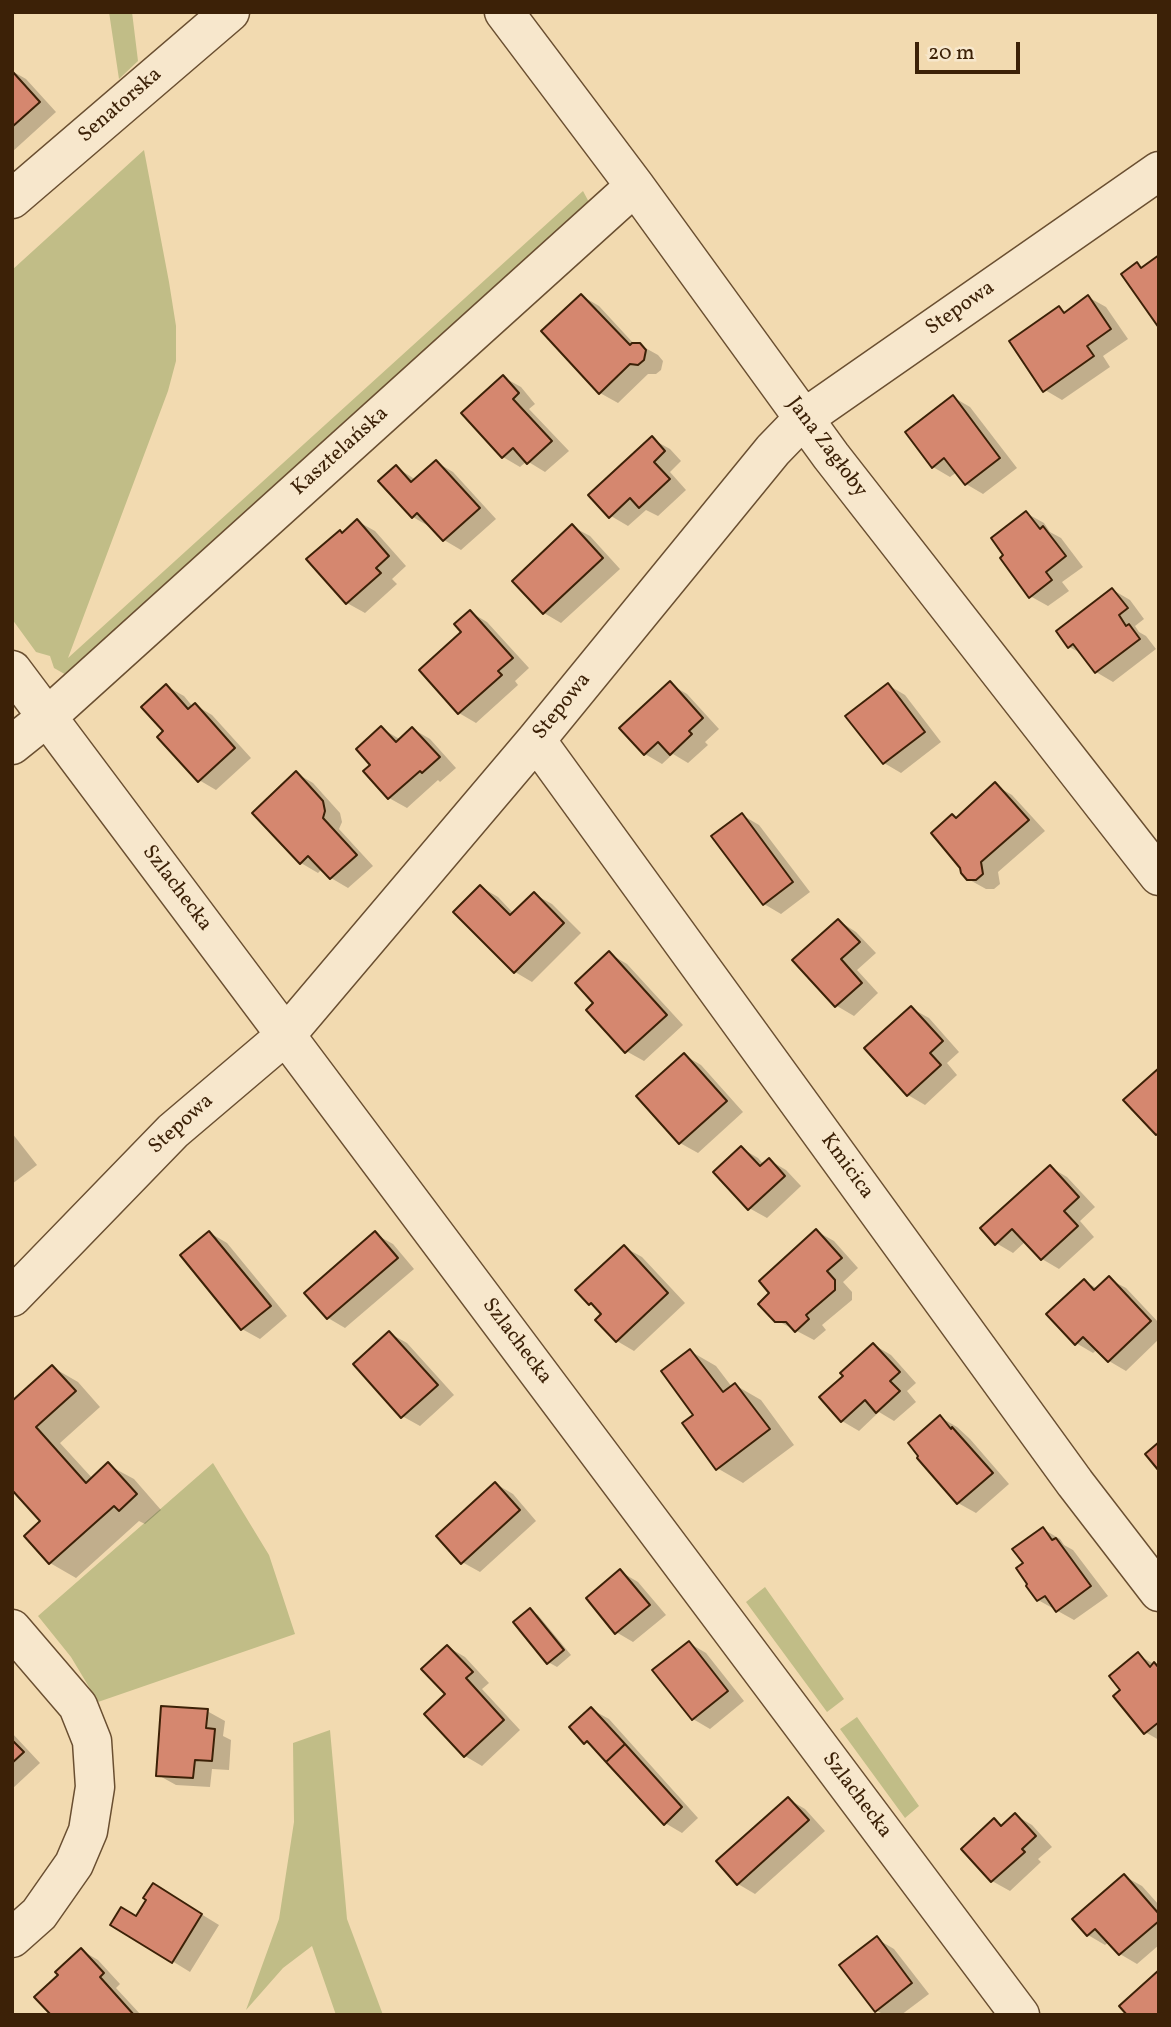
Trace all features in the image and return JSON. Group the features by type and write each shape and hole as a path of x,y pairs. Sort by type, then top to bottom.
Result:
{"street":[{"name":"Senatorska","path":"12,200 230,12"},
{"name":"Jana Zagłoby","path":"503,12 635,186 803,419 1159,876"},
{"name":"Stepowa","path":"12,1297 173,1132 286,1035 536,740 772,450 803,419 1159,170"},
{"name":"Kasztelańska","path":"12,745 47,717 635,186"},
{"name":"Szlachecka","path":"12,670 1020,2015"},
{"name":"Kmicica","path":"536,740 1075,1483 1159,1592"},
{"path":"12,1629 78,1706 92,1741 95,1787 88,1831 74,1864 39,1914 12,1938"}],"shaded area":[{"path":"109,12 132,12 138,61 119,79"},
{"path":"144,150 176,326 176,361 168,391 68,658 583,191 591,206 68,676 54,668 50,656 36,652 12,619 12,270"},
{"path":"213,1463 269,1555 295,1634 98,1702 71,1657 38,1616"},
{"path":"765,1587 844,1699 827,1712 746,1602"},
{"path":"857,1717 919,1806 905,1818 840,1729"},
{"path":"330,1730 347,1919 383,2015 336,2015 312,1946 283,1968 246,2010 279,1919 294,1822 293,1743"}],"building":[{"path":"12,71 40,102 12,127"},
{"path":"1159,255 1159,328 1121,274 1137,262 1141,268"},
{"path":"581,294 630,345 640,343 646,350 644,360 638,365 630,364 599,394 541,331"},
{"path":"1088,295 1111,329 1087,346 1094,356 1043,392 1009,341 1059,306 1064,313"},
{"path":"503,375 519,393 513,399 552,441 527,464 513,448 502,458 461,413"},
{"path":"953,395 1000,458 965,485 944,458 932,468 905,432"},
{"path":"652,436 665,451 654,462 670,479 639,508 630,498 609,518 588,495"},
{"path":"436,460 480,508 443,541 417,513 412,518 378,481 396,465 411,482"},
{"path":"1026,511 1040,529 1043,526 1066,556 1046,572 1052,580 1029,598 1000,558 1003,555 991,538"},
{"path":"357,519 389,556 376,568 381,573 346,604 306,559"},
{"path":"572,524 603,558 543,614 512,581"},
{"path":"1112,588 1128,608 1119,615 1140,639 1095,673 1073,644 1068,648 1056,631"},
{"path":"470,610 513,658 498,671 502,675 458,714 419,670 461,632 454,624"},
{"path":"670,681 703,718 689,731 692,734 670,755 658,742 644,755 619,728"},
{"path":"888,683 925,732 883,764 845,716"},
{"path":"166,684 188,709 195,703 235,748 198,782 157,737 163,731 141,707"},
{"path":"381,726 396,742 412,727 440,757 388,799 363,771 370,765 356,749"},
{"path":"296,771 323,801 323,818 357,855 330,879 308,856 300,864 252,813"},
{"path":"995,782 1029,820 981,862 983,874 976,880 967,880 931,833 952,814 956,818"},
{"path":"742,813 793,882 763,905 711,836"},
{"path":"480,885 510,915 534,892 564,923 514,973 453,912"},
{"path":"838,919 860,942 841,959 862,983 835,1007 792,960"},
{"path":"609,951 667,1015 625,1053 586,1010 593,1003 575,983"},
{"path":"911,1006 943,1041 930,1053 941,1065 907,1096 864,1048"},
{"path":"684,1053 727,1101 679,1144 636,1096"},
{"path":"1159,1068 1159,1133 1156,1135 1123,1100"},
{"path":"741,1146 760,1166 769,1158 785,1176 748,1210 713,1172"},
{"path":"1050,1165 1079,1197 1064,1211 1078,1226 1041,1260 1012,1229 995,1245 980,1228"},
{"path":"816,1229 842,1258 827,1271 835,1280 835,1290 806,1315 809,1319 795,1332 786,1322 775,1322 758,1304 769,1293 759,1281"},
{"path":"209,1231 271,1306 241,1330 180,1255"},
{"path":"375,1231 398,1258 327,1319 304,1293"},
{"path":"624,1245 668,1293 616,1342 595,1320 601,1314 575,1290"},
{"path":"1109,1276 1151,1321 1108,1362 1083,1337 1075,1345 1046,1314 1084,1279 1094,1290"},
{"path":"389,1331 438,1385 401,1418 353,1364"},
{"path":"873,1343 900,1372 890,1381 900,1391 876,1413 865,1400 841,1422 819,1397 843,1376 840,1373"},
{"path":"690,1349 723,1392 735,1383 770,1429 716,1470 682,1423 693,1415 661,1371"},
{"path":"52,1365 76,1391 36,1427 86,1483 108,1462 137,1494 119,1511 114,1506 49,1564 24,1536 40,1521 12,1490 12,1401"},
{"path":"940,1415 993,1473 957,1504 917,1458 908,1443"},
{"path":"1159,1442 1159,1471 1145,1454"},
{"path":"495,1482 520,1510 461,1564 436,1536"},
{"path":"1043,1527 1052,1540 1056,1538 1091,1586 1056,1612 1045,1596 1037,1601 1026,1586 1016,1568 1023,1563 1012,1549"},
{"path":"620,1569 650,1605 615,1634 586,1598"},
{"path":"530,1608 564,1650 547,1664 513,1622"},
{"path":"689,1641 728,1691 692,1720 652,1670"},
{"path":"447,1645 473,1672 466,1678 504,1720 464,1757 424,1714 445,1694 421,1669"},
{"path":"1138,1652 1150,1667 1154,1662 1159,1668 1159,1722 1144,1734 1113,1696 1120,1690 1109,1676"},
{"path":"161,1706 208,1709 206,1728 215,1729 212,1761 195,1760 193,1778 156,1776"},
{"path":"591,1707 625,1744 606,1762 587,1741 584,1744 569,1727"},
{"path":"12,1740 24,1752 12,1763"},
{"path":"625,1744 682,1807 664,1825 606,1762"},
{"path":"788,1797 809,1820 737,1885 716,1861"},
{"path":"1015,1813 1036,1836 1022,1849 1025,1852 991,1882 961,1849 994,1818 1001,1826"},
{"path":"1124,1874 1159,1914 1159,1921 1119,1955 1095,1929 1087,1936 1072,1919"},
{"path":"153,1883 202,1914 172,1963 110,1925 121,1907 136,1916"},
{"path":"877,1936 912,1983 875,2012 839,1965"},
{"path":"81,1948 104,1973 100,1977 134,2015 51,2015 34,1997 58,1975 55,1972"},
{"path":"1159,1970 1159,2015 1127,2015 1119,2006"}]}
